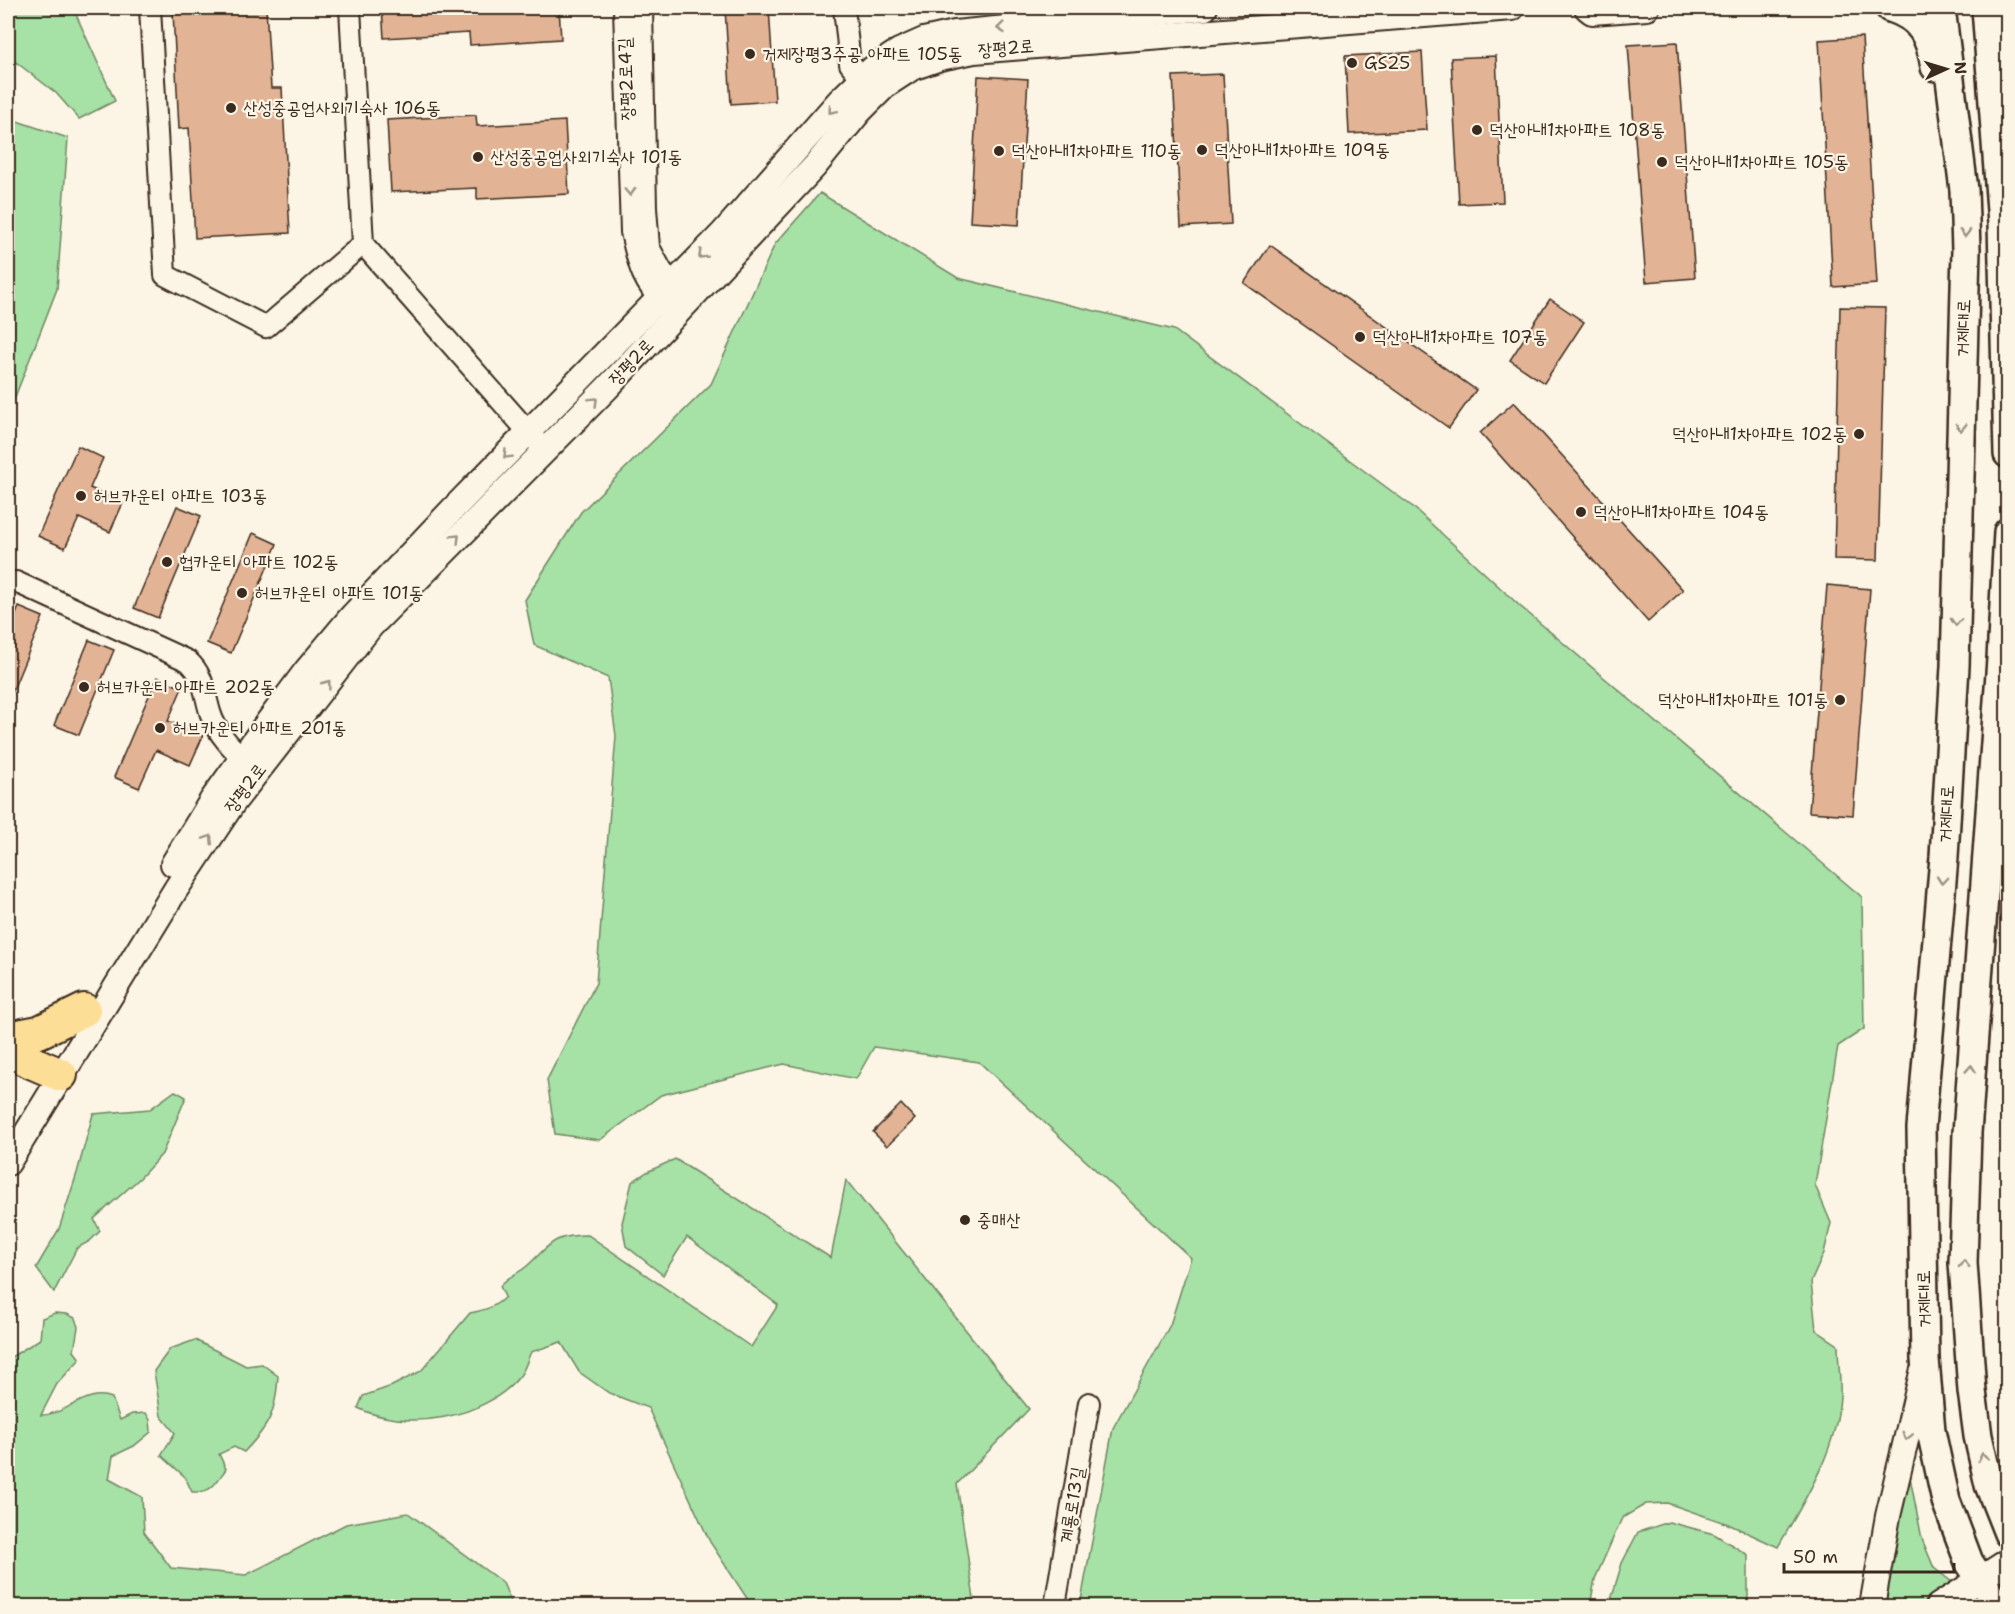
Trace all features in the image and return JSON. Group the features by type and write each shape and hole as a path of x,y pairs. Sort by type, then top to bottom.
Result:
{"highway":[{"path":"8,1038 39,1032 84,1010"},
{"path":"8,1052 49,1081"},
{"path":"8,1076 49,1081"}],"main road":[{"path":"1890,8 1902,12 1915,21 1928,35 1948,154 1964,190"},
{"name":"거제대로","path":"1941,8 1964,190 1966,250 1954,666 1944,857 1921,1128 1925,1359 1931,1431 1946,1501 1969,1562 1998,1606"},
{"path":"1986,8 2006,302 2007,454"},
{"path":"2007,532 2001,659 1967,1133 1963,1263 1972,1391 1978,1436 1989,1485 2007,1533"}],"street":[{"path":"150,8 165,275 266,327 363,243"},
{"path":"350,8 363,243 537,441"},
{"name":"장평2로4길","path":"624,8 631,232 639,267 650,290 674,301"},
{"name":"장평2로4길","path":"642,8 646,208 649,247 674,301"},
{"path":"844,8 850,64 869,87"},
{"name":"장평2로","path":"9,1152 49,1081 84,1010 212,800 250,764 537,441 674,301 815,166 860,111 869,87 886,85 912,68 940,58 1165,18 1205,8"},
{"name":"장평2로","path":"1165,18 1305,16 1512,8"},
{"path":"1587,8 1592,12 1647,8"},
{"path":"16,582 188,660 198,669 207,695 210,713 217,728 250,764"},
{"name":"장평2로","path":"49,1081 233,803 250,764"},
{"path":"1872,1606 1888,1516 1925,1359"},
{"name":"계룡로13길","path":"1055,1606 1089,1403"},
{"path":"1938,1606 2007,1561"},
{"path":"1998,1606 2007,1601"}],"green space":[{"path":"8,8 73,8 115,101 79,119 56,93 8,56"},
{"path":"8,116 68,138 57,289 8,415"},
{"path":"820,193 958,278 1174,330 1413,507 1521,607 1862,897 1864,1029 1838,1046 1815,1185 1831,1223 1824,1253 1811,1282 1816,1330 1838,1345 1840,1390 1838,1416 1818,1475 1778,1547 1728,1524 1667,1503 1646,1504 1622,1518 1595,1579 1590,1606 1080,1606 1113,1428 1170,1325 1191,1258 979,1062 874,1047 856,1079 784,1064 661,1095 600,1140 555,1134 547,1080 596,983 616,736 608,678 534,645 525,600 581,512 711,384 775,244"},
{"path":"175,1091 186,1097 162,1154 140,1178 94,1219 100,1231 90,1241 77,1248 54,1292 36,1268 59,1229 93,1114 150,1109"},
{"path":"675,1159 831,1258 846,1180 1029,1409 957,1484 975,1606 752,1606 710,1542 648,1408 609,1393 579,1372 561,1342 531,1352 521,1374 504,1391 466,1412 421,1420 377,1415 358,1408 363,1396 392,1386 421,1371 470,1313 489,1308 505,1297 500,1286 504,1282 523,1269 553,1242 576,1235 588,1235 751,1347 778,1305 687,1237 663,1275 626,1246 622,1223 632,1182"},
{"path":"55,1313 67,1314 75,1318 78,1327 74,1351 80,1359 57,1384 41,1415 59,1411 94,1396 112,1398 120,1420 132,1414 146,1413 150,1420 151,1432 134,1446 113,1456 109,1479 142,1497 144,1532 171,1568 246,1575 346,1524 408,1513 503,1583 513,1606 8,1606 8,1359 40,1339 42,1318"},
{"path":"195,1340 246,1366 262,1364 278,1376 273,1409 260,1434 244,1452 234,1447 219,1454 226,1469 212,1487 199,1492 192,1492 185,1477 161,1455 175,1433 161,1416 154,1371 170,1349"},
{"path":"1909,1472 1922,1539 1934,1568 1952,1582 1921,1606 1884,1606 1893,1548"},
{"path":"1669,1522 1714,1534 1748,1555 1746,1606 1609,1606 1622,1563 1638,1532"}],"building":[{"name":"산성중공업사외기숙사 106동","path":"266,8 271,88 282,88 290,233 195,238 189,128 179,129 173,12"},
{"path":"382,8 559,8 561,39 470,45 469,33 384,38"},
{"name":"거제장평3주공 아파트 105동","path":"725,8 769,8 775,101 731,104"},
{"path":"1862,37 1877,284 1833,287 1819,40"},
{"name":"덕산아내1차아파트 105동","path":"1677,42 1695,278 1646,282 1628,45"},
{"path":"1422,52 1427,130 1349,134 1345,56"},
{"name":"덕산아내1차아파트 108동","path":"1496,56 1503,202 1459,204 1451,58"},
{"name":"덕산아내1차아파트 109동","path":"1223,74 1231,224 1181,227 1173,76"},
{"name":"덕산아내1차아파트 110동","path":"978,76 1028,79 1019,225 970,222"},
{"name":"산성중공업사외기숙사 101동","path":"476,115 477,126 565,121 569,194 477,199 477,188 391,192 387,120"},
{"name":"덕산아내1차아파트 107동","path":"1270,245 1476,390 1449,428 1244,283"},
{"path":"1550,299 1584,322 1544,383 1510,360"},
{"name":"덕산아내1차아파트 102동","path":"1840,307 1885,308 1878,560 1834,559"},
{"name":"덕산아내1차아파트 104동","path":"1514,402 1683,590 1648,622 1480,433"},
{"name":"허브카운티 아파트 103동","path":"78,446 103,458 90,488 123,503 110,532 79,518 65,548 38,536"},
{"name":"헙카운티 아파트 102동","path":"177,506 201,516 158,618 134,608"},
{"name":"허브카운티 아파트 101동","path":"253,533 277,544 231,653 207,643"},
{"name":"덕산아내1차아파트 101동","path":"1827,585 1870,589 1853,815 1809,812"},
{"path":"19,607 43,617 8,702 8,633"},
{"name":"허브카운티 아파트 202동","path":"89,640 114,650 79,735 54,725"},
{"name":"허브카운티 아파트 201동","path":"157,677 182,688 168,721 203,736 190,765 156,750 139,788 114,777"},
{"path":"901,1104 915,1119 887,1146 873,1132"}],"place":[{"name":"거제장평3주공 아파트 105동","path":"750,54"},
{"name":"GS25","path":"1352,63"},
{"name":"산성중공업사외기숙사 106동","path":"231,108"},
{"name":"덕산아내1차아파트 108동","path":"1477,130"},
{"name":"덕산아내1차아파트 109동","path":"1202,150"},
{"name":"덕산아내1차아파트 110동","path":"999,151"},
{"name":"산성중공업사외기숙사 101동","path":"478,157"},
{"name":"덕산아내1차아파트 105동","path":"1662,162"},
{"name":"덕산아내1차아파트 107동","path":"1360,337"},
{"name":"덕산아내1차아파트 102동","path":"1859,434"},
{"name":"허브카운티 아파트 103동","path":"81,496"},
{"name":"덕산아내1차아파트 104동","path":"1581,512"},
{"name":"헙카운티 아파트 102동","path":"167,562"},
{"name":"허브카운티 아파트 101동","path":"242,593"},
{"name":"허브카운티 아파트 202동","path":"84,687"},
{"name":"덕산아내1차아파트 101동","path":"1840,700"},
{"name":"허브카운티 아파트 201동","path":"160,728"},
{"name":"중매산","path":"965,1220"}]}
